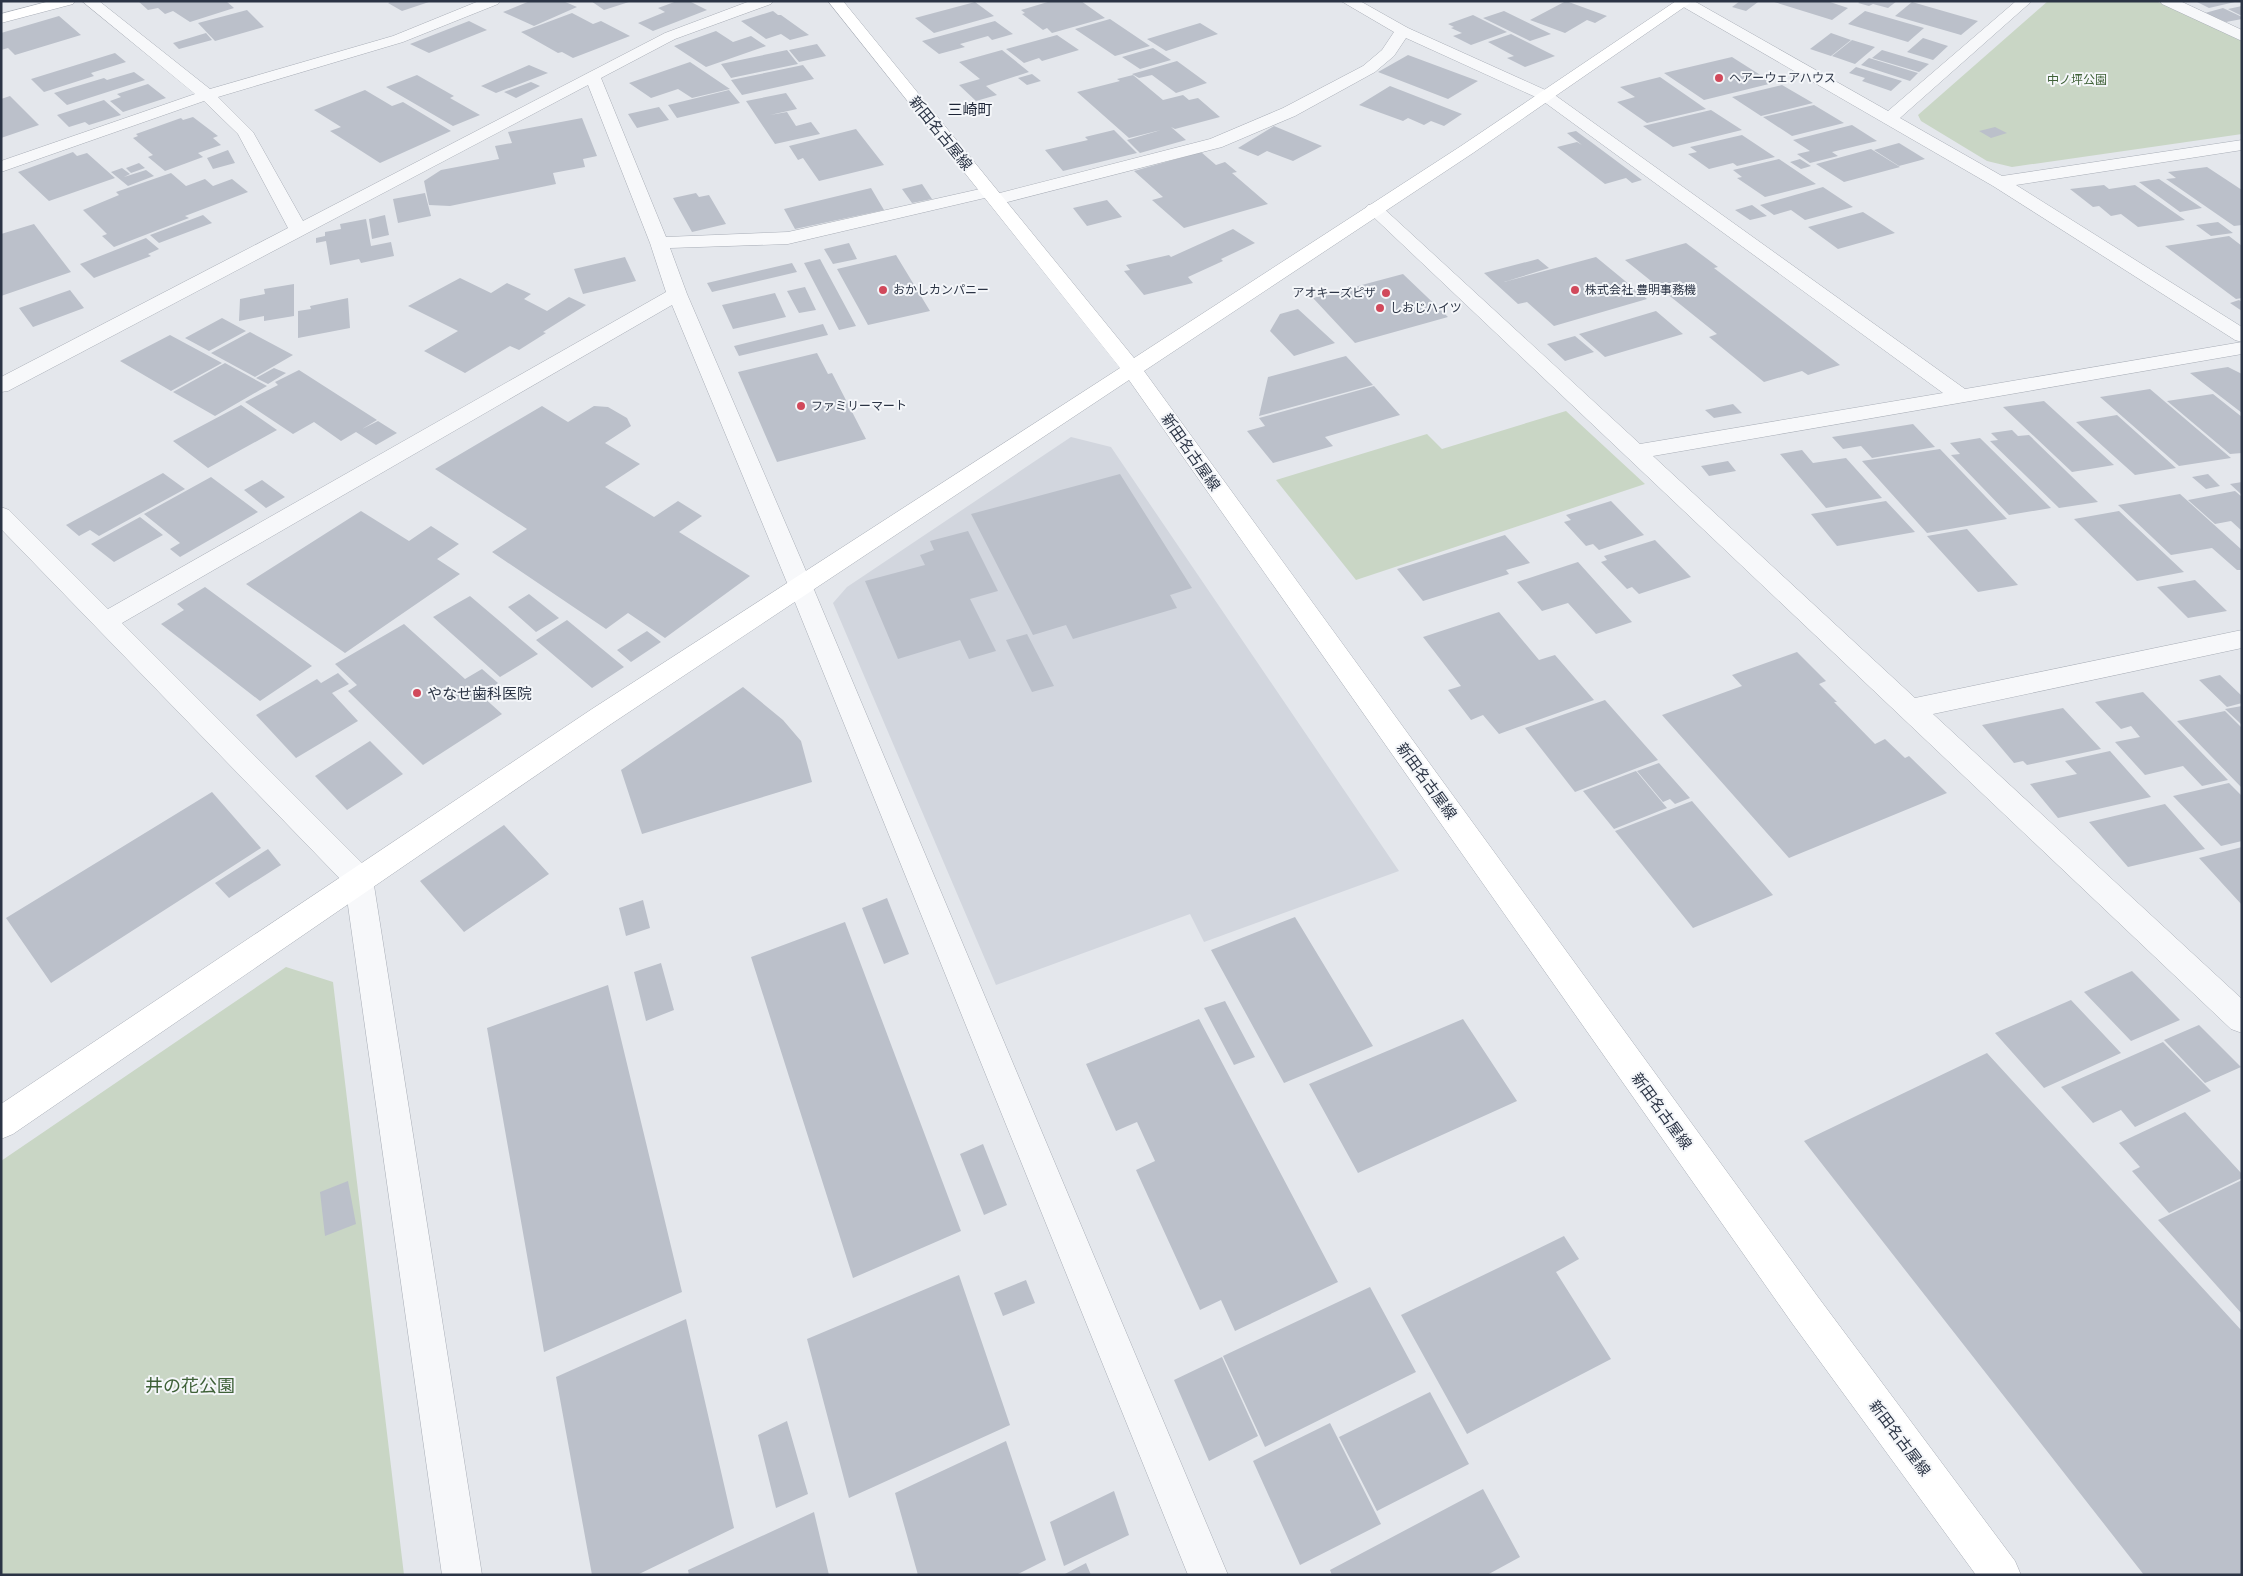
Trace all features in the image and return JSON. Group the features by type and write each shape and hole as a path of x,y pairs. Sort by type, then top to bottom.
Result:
{"street":[{"path":"1,19 68,1"},
{"path":"89,1 206,95 246,132 298,230"},
{"path":"1,167 206,95 398,39 493,1"},
{"path":"1,386 670,36 766,1"},
{"name":"新田名古屋線","path":"835,1 1132,369 1805,1310 2001,1575"},
{"path":"1348,1 1403,31 1546,96 1962,396"},
{"path":"1890,118 2025,1"},
{"path":"2167,1 2242,36"},
{"path":"1,1123 359,879 800,585 1546,96 1680,2 1890,118 1999,182 2242,336"},
{"path":"659,243 788,238 993,196 1216,143 1290,112 1338,88 1369,69 1388,53 1403,31"},
{"path":"592,76 659,243 677,294 800,585 1208,1575"},
{"path":"1999,182 2242,145"},
{"path":"1374,209 2242,1019"},
{"path":"106,621 677,294"},
{"path":"1634,452 2242,348"},
{"path":"1,515 359,879 462,1575"},
{"path":"1910,709 2242,639"}],"shaded area":[{"path":"1071,437 1111,447 1399,871 1204,942 1190,914 996,985 833,603 847,587"}],"green space":[{"name":"中ノ坪公園","path":"2048,1 2156,1 2242,41 2242,134 2012,167 1987,161 1921,121 1918,115"},
{"path":"1566,411 1645,484 1356,580 1276,480 1427,434 1442,449"},
{"name":"井の花公園","path":"286,967 333,982 404,1575 1,1575 1,1161"}],"building":[{"path":"138,1 226,1 234,8 190,22 173,11 165,14 158,8 148,10"},
{"path":"392,1 429,2 402,11 388,3"},
{"path":"530,1 563,1 577,7 534,26 503,12"},
{"path":"591,1 629,1 629,2 604,10"},
{"path":"677,1 689,1 707,10 653,31 638,23 665,12 658,8"},
{"path":"1051,1 1081,1 1105,18 1052,33 1047,28 1043,30 1022,14 1025,13 1021,10"},
{"path":"1566,1 1607,16 1595,23 1587,20 1565,33 1530,20"},
{"path":"1740,1 1758,2 1746,11 1732,7"},
{"path":"1771,1 1827,1 1848,8 1832,20"},
{"path":"1861,1 1897,1 1888,8 1858,3"},
{"path":"2195,1 2235,1 2235,2 2209,8"},
{"path":"975,2 994,16 934,33 915,18"},
{"path":"1912,2 1978,21 1961,35 1895,16"},
{"path":"2242,6 2242,16 2228,9"},
{"path":"2223,8 2242,17 2242,19 2226,22 2205,13"},
{"path":"247,10 264,27 215,41 198,23"},
{"path":"773,11 809,35 790,40 781,34 766,39 741,21"},
{"path":"1504,11 1551,34 1530,41 1483,18"},
{"path":"1865,11 1924,28 1908,42 1848,24"},
{"path":"572,13 593,24 601,21 630,36 573,58 562,52 558,53 521,32"},
{"path":"1473,15 1507,32 1471,45 1453,36 1462,33 1451,28 1454,27 1448,24"},
{"path":"59,16 81,35 15,55 8,48 1,50 1,33"},
{"path":"1110,19 1150,46 1115,56 1075,29"},
{"path":"469,21 487,30 429,53 410,44"},
{"path":"995,21 1013,34 992,40 988,36 960,44 965,47 939,54 922,41"},
{"path":"1200,23 1218,34 1166,51 1147,39"},
{"path":"716,31 733,42 751,36 766,46 706,67 674,46"},
{"path":"206,33 212,40 179,49 173,43"},
{"path":"1831,33 1851,40 1831,56 1810,49"},
{"path":"1511,34 1555,56 1525,67 1507,58 1514,56 1488,42"},
{"path":"1057,35 1079,50 1042,61 1039,58 1024,63 1006,49"},
{"path":"1923,38 1948,46 1933,60 1907,52"},
{"path":"1852,40 1875,47 1855,64 1832,56"},
{"path":"817,44 826,56 799,62 789,50"},
{"path":"1153,48 1171,60 1140,69 1122,57"},
{"path":"787,50 798,64 731,78 721,64"},
{"path":"1002,50 1029,72 986,86 997,95 976,101 959,85 980,79 959,62"},
{"path":"1882,50 1929,64 1919,72 1872,58"},
{"path":"115,53 126,62 91,73 94,76 44,92 31,79"},
{"path":"1408,55 1478,81 1448,99 1378,72"},
{"name":"ヘアーウェアハウス","path":"1732,57 1773,83 1704,100 1664,73"},
{"path":"1869,58 1918,73 1910,81 1861,65"},
{"path":"1177,61 1207,83 1176,93 1152,75 1139,78 1132,74"},
{"path":"690,62 730,89 692,98 678,89 651,98 629,83"},
{"path":"529,65 548,73 496,93 481,86"},
{"path":"803,65 814,79 742,95 731,80"},
{"path":"1856,67 1902,81 1891,91 1862,81 1865,78 1849,73"},
{"path":"134,72 145,80 67,105 54,93 104,78 107,80"},
{"path":"1032,74 1041,81 1027,85 1018,78"},
{"path":"417,75 454,96 450,98 480,115 453,126 386,87"},
{"path":"1133,75 1163,100 1183,95 1189,100 1198,98 1220,117 1175,129 1171,127 1186,140 1140,153 1127,140 1161,130 1129,138 1077,92 1120,81 1117,79"},
{"path":"1660,77 1706,109 1647,123 1617,102 1635,97 1620,87"},
{"path":"531,82 540,86 516,98 504,92"},
{"path":"148,84 166,98 123,112 110,101 121,97 117,94"},
{"path":"1782,85 1813,103 1761,116 1732,97"},
{"path":"1390,86 1462,114 1444,126 1431,121 1424,125 1408,118 1403,121 1359,105"},
{"path":"365,90 392,106 403,102 451,131 380,163 330,131 341,127 314,110"},
{"path":"729,90 740,103 677,118 668,105"},
{"path":"786,93 797,109 770,115 787,112 796,126 811,122 820,134 775,144 746,101"},
{"path":"10,96 39,125 1,138 1,99"},
{"path":"104,100 121,115 89,125 85,122 69,127 57,115"},
{"path":"1814,105 1844,123 1792,136 1763,117"},
{"path":"659,107 669,120 637,128 628,114"},
{"path":"1711,110 1742,130 1673,147 1643,126"},
{"path":"193,117 218,136 213,138 221,145 198,153 203,157 165,171 148,157 153,155 133,138 138,136 136,134 181,118 183,120"},
{"path":"582,118 597,156 583,159 585,167 553,173 556,184 450,206 429,205 424,181 441,170 499,159 495,146 512,143 508,132"},
{"path":"1852,125 1877,141 1832,152 1838,156 1810,163 1797,154 1810,151 1793,140"},
{"path":"1274,126 1322,146 1293,161 1267,151 1258,156 1238,148"},
{"path":"1995,127 2007,133 1991,138 1979,131"},
{"path":"856,129 884,165 819,181 803,158 798,160 789,146"},
{"path":"1114,130 1137,153 1063,171 1045,150 1088,140 1085,137"},
{"path":"1576,131 1642,180 1632,183 1626,178 1605,184 1557,147 1577,142 1582,145 1567,133"},
{"path":"1742,135 1775,157 1737,166 1733,163 1709,169 1688,154 1697,152 1690,147"},
{"path":"1899,143 1925,159 1899,166 1874,150"},
{"path":"1871,149 1900,167 1844,182 1816,164"},
{"path":"228,150 235,163 213,169 207,158"},
{"path":"73,152 77,156 87,153 115,178 49,201 18,172"},
{"path":"1201,152 1216,165 1225,162 1237,172 1232,173 1268,204 1184,228 1152,200 1163,197 1134,171"},
{"path":"1779,159 1816,184 1765,197 1737,178 1742,177 1733,170"},
{"path":"1800,159 1811,166 1801,169 1790,162"},
{"path":"139,163 145,168 131,173 126,168"},
{"path":"2207,167 2242,190 2242,225 2234,226 2166,179 2176,178 2168,172"},
{"path":"122,168 130,174 124,177 146,170 154,176 128,186 111,172"},
{"path":"171,173 186,186 205,179 213,186 232,179 248,192 185,216 189,218 114,247 102,236 107,234 83,210 119,195 116,192"},
{"path":"2159,179 2202,208 2180,212 2139,182"},
{"path":"922,184 932,199 912,203 902,189"},
{"path":"2104,185 2109,189 2135,185 2185,220 2138,227 2121,214 2111,216 2099,206 2093,207 2070,189"},
{"path":"1823,187 1853,207 1805,220 1791,210 1774,215 1760,205"},
{"path":"871,188 884,210 795,229 784,209"},
{"path":"425,193 431,216 398,223 393,199"},
{"path":"696,193 699,197 709,195 726,224 692,232 673,198"},
{"path":"1107,200 1122,217 1087,226 1073,208"},
{"path":"1752,205 1767,216 1750,220 1735,210"},
{"path":"1863,212 1895,233 1838,249 1808,227"},
{"path":"203,215 212,223 159,243 150,235"},
{"path":"385,215 389,235 372,239 369,219"},
{"path":"366,219 371,246 391,242 394,256 361,263 359,259 330,265 326,241 316,243 316,238 325,236 325,232 341,229 340,224"},
{"path":"2218,222 2233,233 2211,236 2196,225"},
{"path":"34,224 71,272 1,296 1,234"},
{"path":"1233,229 1255,243 1221,259 1223,261 1188,277 1193,283 1144,295 1124,271 1130,270 1126,265 1169,255 1171,257"},
{"path":"2229,236 2242,246 2242,298 2236,299 2165,246"},
{"path":"146,238 159,249 148,254 151,256 94,278 80,264"},
{"path":"849,243 857,259 833,264 824,249"},
{"path":"1686,243 1718,267 1714,268 1840,365 1808,375 1802,371 1764,382 1709,337 1717,334 1625,260"},
{"name":"おかしカンパニー","path":"896,255 930,311 868,325 837,269"},
{"path":"625,257 636,281 583,294 574,269"},
{"name":"株式会社 豊明事務機","path":"1596,257 1647,299 1554,326 1527,302 1518,304 1484,273 1538,259 1549,268 1504,282"},
{"path":"820,259 856,326 839,330 804,263"},
{"path":"792,263 797,272 712,292 707,283"},
{"name":"しおじハイツ","path":"1403,274 1448,317 1355,343 1313,298"},
{"path":"460,278 491,293 507,283 531,294 524,299 547,311 569,297 586,305 543,332 546,333 519,350 510,346 465,373 424,351 458,331 408,306"},
{"path":"294,284 294,316 264,321 264,316 239,321 240,299 265,294 264,289"},
{"path":"805,287 816,310 799,313 787,291"},
{"path":"70,290 84,308 33,327 19,308"},
{"path":"775,293 786,317 733,329 722,305"},
{"path":"348,298 350,328 298,338 298,311 311,309 310,306"},
{"path":"2239,300 2242,302 2242,311 2230,303"},
{"path":"1298,309 1335,343 1294,356 1270,331 1280,314"},
{"path":"1656,311 1683,334 1605,357 1579,334"},
{"path":"222,318 246,331 209,351 185,338"},
{"path":"823,324 828,335 739,356 734,346"},
{"path":"250,332 293,355 255,377 211,353"},
{"path":"170,335 222,363 171,391 120,361"},
{"path":"1575,336 1594,352 1565,361 1547,344"},
{"name":"ファミリーマート","path":"817,353 828,374 832,373 866,439 777,462 738,372"},
{"path":"1346,356 1373,385 1259,416 1268,377"},
{"path":"225,363 267,386 215,416 173,392"},
{"path":"2228,367 2242,374 2242,413 2190,373"},
{"path":"274,368 286,373 268,384 256,378"},
{"path":"299,370 377,420 362,429 378,421 397,433 376,445 356,432 341,441 314,422 293,434 245,402 278,385 275,382"},
{"path":"1374,386 1400,415 1325,437 1333,446 1273,463 1247,431 1265,426 1259,418"},
{"path":"2150,389 2231,458 2179,466 2100,397"},
{"path":"2213,394 2242,417 2242,453 2230,454 2167,401"},
{"path":"2044,401 2114,465 2072,472 2003,407"},
{"path":"1733,404 1742,413 1714,418 1705,410"},
{"path":"241,405 277,430 208,468 173,441"},
{"path":"542,406 568,422 594,406 608,407 627,418 631,426 605,443 640,464 605,487 654,517 678,501 702,516 679,532 750,576 665,638 628,613 606,629 492,552 527,529 435,469"},
{"path":"2117,415 2176,468 2135,475 2076,422"},
{"path":"1913,424 1935,447 1872,458 1861,446 1843,449 1832,437"},
{"path":"2012,430 2018,436 2029,435 2098,502 2059,508 1990,441 1998,440 1991,433"},
{"path":"1980,438 2051,508 2009,515 1951,455 1960,454 1950,443"},
{"path":"1940,449 2007,519 1927,533 1862,461"},
{"path":"1802,450 1813,463 1846,458 1882,498 1826,508 1780,454"},
{"path":"1728,461 1736,471 1709,476 1701,466"},
{"path":"163,473 185,489 99,536 90,530 79,536 66,525"},
{"path":"1120,474 1192,588 1170,595 1177,608 1073,639 1066,625 1033,635 971,514"},
{"path":"2208,474 2220,486 2206,489 2192,477"},
{"path":"211,477 258,512 180,557 170,549 180,543 144,514"},
{"path":"262,480 285,497 266,508 244,490"},
{"path":"2242,482 2242,495 2230,484"},
{"path":"2235,491 2242,497 2242,531 2231,521 2215,524 2188,500"},
{"path":"2180,494 2242,550 2242,570 2237,570 2212,548 2171,555 2118,505"},
{"path":"1611,501 1644,535 1599,550 1593,544 1586,546 1564,522 1571,520 1566,515"},
{"path":"1886,501 1915,532 1837,546 1811,514"},
{"path":"361,511 409,541 431,526 459,544 437,559 460,574 345,653 246,584"},
{"path":"2119,511 2184,572 2137,581 2074,519"},
{"path":"140,517 163,535 114,562 91,544"},
{"path":"1967,529 2018,585 1978,592 1927,536"},
{"path":"968,531 998,591 970,599 996,651 969,659 960,640 898,659 865,581 925,565 920,555 934,550 930,541"},
{"path":"1505,535 1530,563 1506,570 1509,574 1423,601 1397,569"},
{"path":"1655,540 1691,577 1639,594 1632,587 1627,589 1601,562 1607,560 1604,556"},
{"path":"1578,562 1632,622 1596,634 1568,603 1542,611 1517,582"},
{"path":"2195,580 2227,611 2188,618 2157,587"},
{"path":"205,587 312,666 260,701 161,624 184,610 177,604"},
{"path":"529,594 559,618 536,632 508,607"},
{"path":"470,596 538,654 500,677 433,617"},
{"path":"1499,612 1539,660 1555,655 1594,700 1499,734 1483,715 1471,720 1448,690 1461,686 1423,637"},
{"path":"567,620 624,667 592,688 536,640"},
{"name":"やなせ歯科医院","path":"404,624 465,679 482,669 498,683 481,695 502,714 423,765 348,691 357,685 335,664"},
{"path":"647,631 661,642 631,662 617,650"},
{"path":"1027,634 1054,686 1032,692 1006,640"},
{"path":"1797,652 1826,681 1819,684 1837,702 1834,702 1875,744 1885,739 1905,758 1909,756 1947,793 1789,858 1662,715 1742,686 1732,675"},
{"path":"338,673 349,684 332,693 358,721 296,758 256,715 317,679 321,683"},
{"path":"2220,675 2242,696 2242,703 2227,707 2199,680"},
{"path":"743,687 783,720 801,741 812,782 642,834 621,770"},
{"path":"2143,692 2228,780 2202,786 2183,766 2145,775 2115,742 2140,737 2131,726 2121,729 2095,702"},
{"path":"1605,700 1658,760 1575,792 1525,728"},
{"path":"2242,706 2242,725 2225,709"},
{"path":"2063,708 2101,749 2027,765 2023,761 2014,763 1982,725"},
{"path":"2225,711 2242,728 2242,788 2177,721"},
{"path":"370,741 403,774 347,810 315,776"},
{"path":"2110,751 2151,797 2058,818 2030,784 2077,774 2065,761"},
{"path":"1659,763 1690,798 1675,804 1670,799 1663,802 1637,771"},
{"path":"1636,771 1667,808 1614,829 1583,791"},
{"path":"2229,783 2242,796 2242,841 2221,846 2173,796"},
{"path":"212,792 261,848 51,983 6,918"},
{"path":"1692,801 1773,895 1693,928 1615,831"},
{"path":"2165,804 2205,849 2128,867 2089,822"},
{"path":"504,825 549,874 464,932 420,881"},
{"path":"2242,847 2242,905 2199,858"},
{"path":"268,849 281,865 229,898 215,883"},
{"path":"887,898 909,954 884,964 862,908"},
{"path":"643,900 650,928 626,936 619,908"},
{"path":"1295,917 1373,1046 1284,1083 1211,950"},
{"path":"845,922 961,1231 853,1278 751,957"},
{"path":"661,963 674,1010 646,1021 634,972"},
{"path":"2132,971 2180,1020 2131,1041 2084,992"},
{"path":"608,985 682,1292 544,1352 487,1028"},
{"path":"2071,1000 2121,1053 2044,1088 1995,1033"},
{"path":"1225,1001 1255,1057 1234,1065 1204,1008"},
{"path":"1199,1019 1338,1282 1235,1331 1221,1300 1200,1310 1136,1170 1155,1161 1137,1122 1116,1131 1086,1064"},
{"path":"1463,1019 1517,1101 1358,1173 1309,1084"},
{"path":"2199,1025 2241,1067 2205,1083 2164,1040"},
{"path":"2163,1042 2211,1091 2135,1127 2121,1110 2093,1123 2061,1087"},
{"path":"1987,1053 2242,1331 2242,1575 2144,1575 1804,1141"},
{"path":"2185,1112 2242,1174 2242,1178 2169,1213 2132,1171 2140,1167 2119,1143"},
{"path":"983,1144 1007,1205 984,1215 960,1154"},
{"path":"2242,1180 2242,1314 2158,1220"},
{"path":"348,1181 356,1224 325,1236 320,1192"},
{"path":"1564,1236 1579,1259 1556,1272 1611,1359 1467,1434 1401,1315"},
{"path":"959,1275 1010,1425 849,1498 807,1339"},
{"path":"1026,1280 1035,1303 1003,1316 994,1293"},
{"path":"1370,1287 1416,1372 1265,1447 1223,1356"},
{"path":"686,1319 734,1528 637,1575 592,1575 556,1377"},
{"path":"1222,1357 1258,1436 1209,1461 1174,1380"},
{"path":"1430,1392 1469,1464 1377,1511 1339,1437"},
{"path":"787,1421 808,1494 776,1508 758,1435"},
{"path":"1330,1423 1381,1524 1300,1565 1253,1461"},
{"path":"1006,1441 1046,1560 1016,1575 918,1575 895,1493"},
{"path":"1483,1489 1520,1557 1487,1575 1332,1575 1330,1570"},
{"path":"1114,1491 1129,1535 1064,1566 1050,1522"},
{"path":"814,1512 829,1575 689,1575 688,1570"},
{"path":"1086,1563 1091,1575 1063,1575"}],"place":[{"name":"ヘアーウェアハウス","path":"1719,78"},
{"name":"おかしカンパニー","path":"883,290"},
{"name":"株式会社 豊明事務機","path":"1575,290"},
{"name":"アオキーズピザ","path":"1386,293"},
{"name":"しおじハイツ","path":"1380,308"},
{"name":"ファミリーマート","path":"801,406"},
{"name":"やなせ歯科医院","path":"417,693"}],"district":[{"name":"三崎町","path":"970,109"}]}
